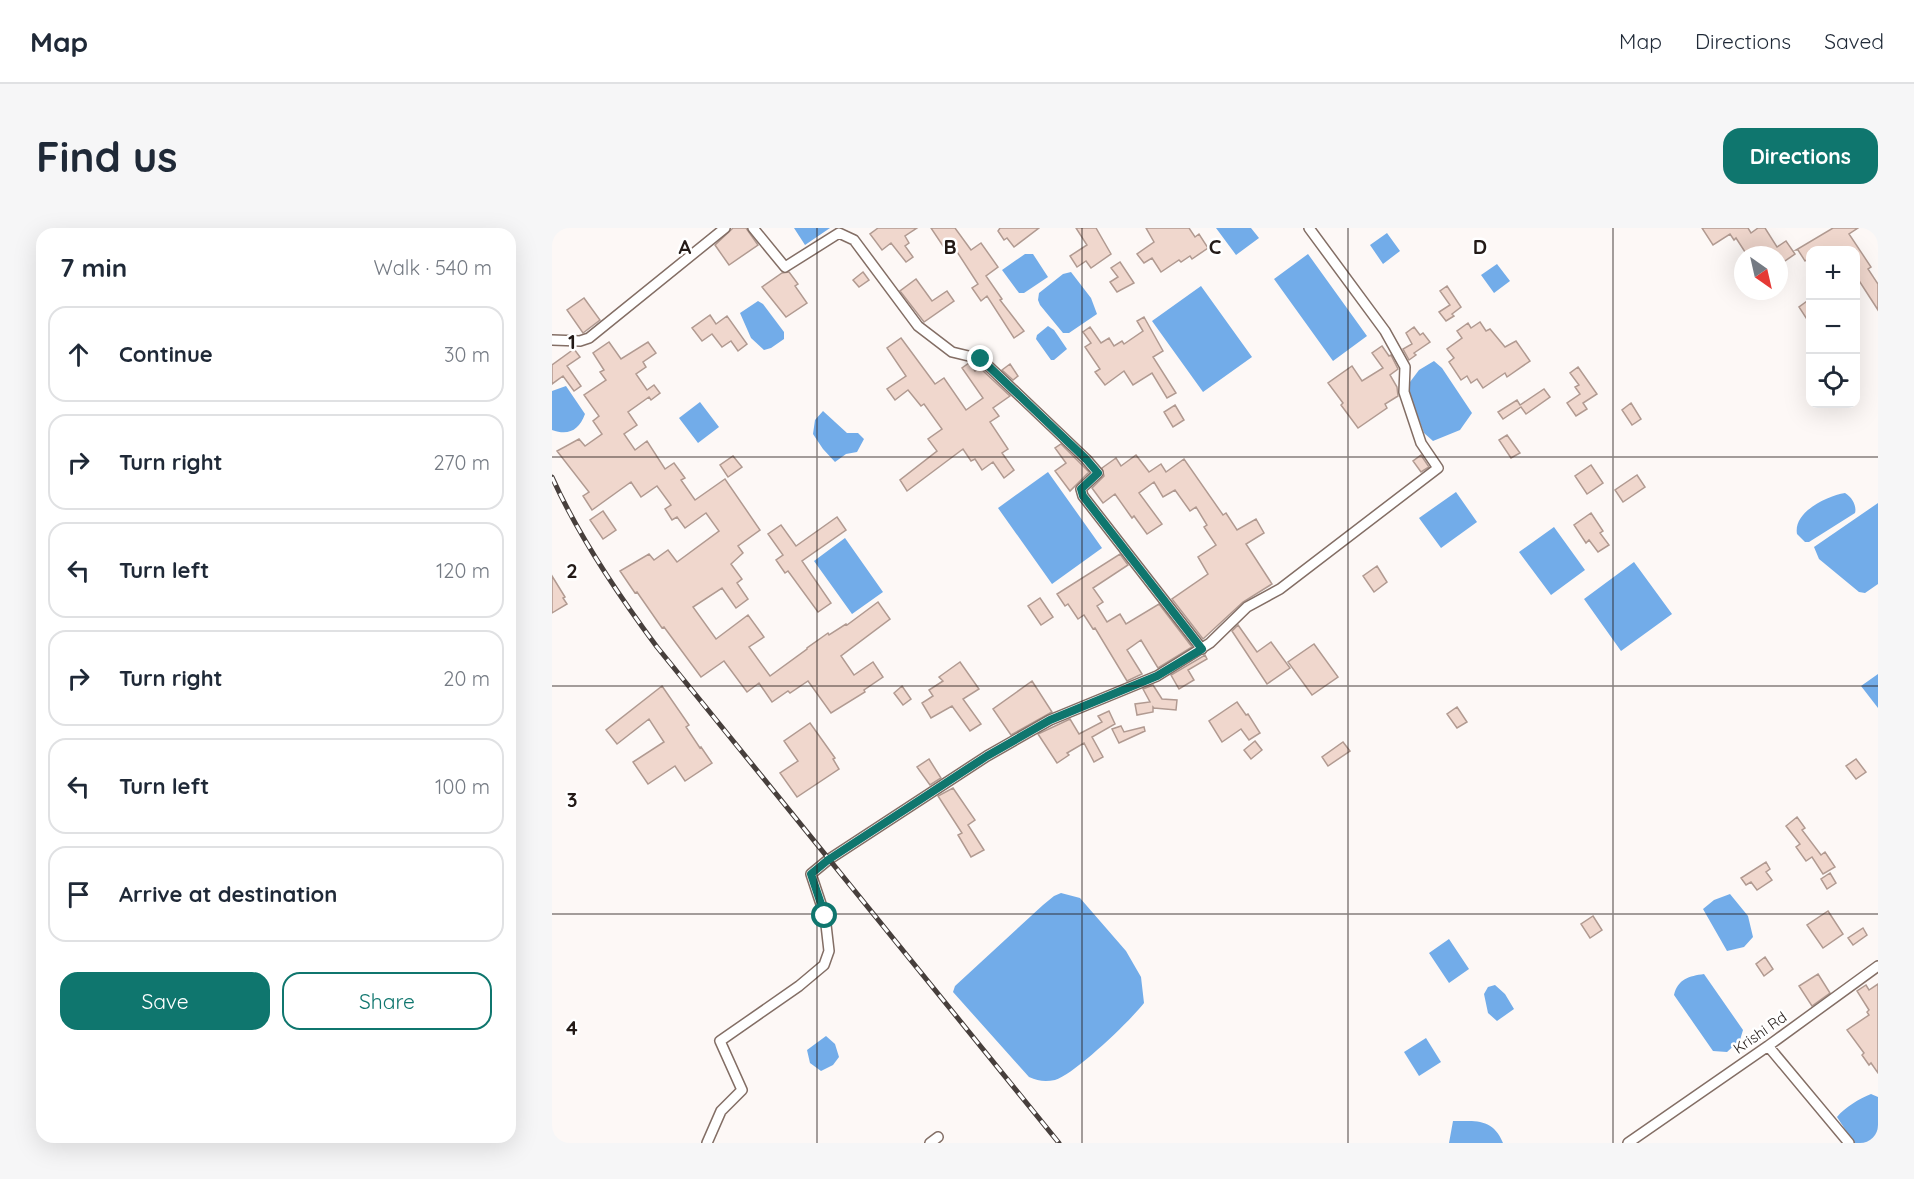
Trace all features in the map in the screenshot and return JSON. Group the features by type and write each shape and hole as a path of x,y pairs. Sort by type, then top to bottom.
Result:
{"street":[{"path":"552,340 579,341 589,338 725,228"},
{"path":"753,228 784,267 839,233 843,233 854,240 918,326 952,352 981,359 1098,473 1081,489 1083,496 1202,649"},
{"path":"708,1143 721,1111 742,1090 720,1041 799,986 824,965 829,951 825,916 811,874 828,860 957,776 1041,725 1157,676 1210,644 1246,607 1280,589 1438,468 1420,443 1404,392 1405,367 1397,349 1309,228"},
{"name":"Krishi Rd","path":"1628,1143 1878,966"},
{"path":"1768,1046 1849,1143"}],"water":[{"path":"794,228 830,228 805,245"},
{"path":"1216,228 1251,228 1259,238 1236,255"},
{"path":"1387,233 1400,251 1383,264 1370,245"},
{"path":"1025,254 1033,254 1048,277 1024,293 1019,293 1002,270"},
{"path":"1308,254 1367,336 1333,361 1274,279"},
{"path":"1497,264 1510,281 1494,293 1481,275"},
{"path":"1071,272 1091,298 1097,314 1069,333 1063,333 1038,300 1039,293 1063,274"},
{"path":"1201,286 1252,357 1203,392 1152,321"},
{"path":"758,301 763,304 784,332 784,339 764,350 751,338 740,313"},
{"path":"1048,326 1054,330 1067,349 1054,360 1051,360 1036,339 1037,335"},
{"path":"1434,361 1442,368 1472,413 1460,430 1433,441 1424,433 1407,386 1419,370"},
{"path":"566,386 585,414 580,424 573,430 558,432 552,430 552,391"},
{"path":"700,402 719,427 698,443 679,418"},
{"path":"823,411 847,433 858,433 864,439 857,452 846,454 835,462 823,449 813,434 815,420"},
{"path":"1048,472 1102,548 1052,584 998,508"},
{"path":"1456,492 1477,522 1441,548 1419,518"},
{"path":"1845,493 1853,502 1855,513 1809,542 1805,542 1797,534 1800,519 1821,501"},
{"path":"1878,503 1878,584 1865,593 1859,592 1819,559 1814,547"},
{"path":"1554,527 1585,570 1551,595 1519,552"},
{"path":"845,538 883,592 852,614 814,561"},
{"path":"1634,562 1672,614 1621,651 1584,599"},
{"path":"1878,674 1878,708 1861,686"},
{"path":"1061,893 1080,898 1126,951 1141,977 1144,1003 1076,1068 1055,1080 1042,1081 1029,1077 953,992 955,986 1043,905"},
{"path":"1730,894 1748,916 1753,937 1744,947 1727,951 1703,909 1714,900"},
{"path":"1449,939 1469,969 1449,983 1429,953"},
{"path":"1704,974 1743,1030 1740,1040 1727,1052 1713,1051 1674,995 1678,985 1685,979"},
{"path":"1495,985 1505,994 1514,1009 1497,1021 1488,1013 1484,994 1488,987"},
{"path":"826,1036 835,1044 839,1057 833,1065 821,1071 810,1063 807,1050"},
{"path":"1426,1038 1441,1062 1419,1076 1404,1052"},
{"path":"1871,1094 1878,1097 1878,1143 1854,1143 1837,1117 1852,1104"},
{"path":"1453,1121 1476,1121 1489,1125 1503,1143 1449,1143"}],"building":[{"path":"733,228 746,228 758,245 729,265 715,245"},
{"path":"878,228 917,228 905,236 909,243 905,246 913,257 906,262 891,243 882,250 870,234"},
{"path":"931,228 955,228 971,250 981,243 998,267 986,276 1002,299 1000,300 1024,331 1014,338 987,296 981,301 972,288 978,284 950,241 943,246"},
{"path":"1000,228 1039,228 1014,247 1007,238 1004,240 998,231"},
{"path":"1076,228 1096,228 1111,254 1091,268 1086,261 1077,267 1070,256 1087,245"},
{"path":"1146,228 1189,228 1195,237 1199,234 1208,248 1192,259 1190,256 1181,262 1179,260 1161,272 1152,258 1144,263 1137,254 1154,242"},
{"path":"1702,228 1748,228 1751,233 1758,228 1765,228 1776,246 1741,246 1730,234 1713,245"},
{"path":"1833,228 1858,228 1849,234 1857,246 1806,246 1805,261 1796,250"},
{"path":"1786,241 1795,254 1788,259 1788,246 1778,246"},
{"path":"1860,250 1871,267 1868,269 1878,284 1878,310 1860,282"},
{"path":"1120,262 1134,283 1117,292 1110,282 1118,277 1111,268"},
{"path":"789,272 798,284 795,286 807,303 786,317 762,287 782,273"},
{"path":"863,272 869,280 859,287 853,280"},
{"path":"916,279 932,301 947,291 954,301 924,322 900,291"},
{"path":"1447,286 1461,307 1452,314 1454,316 1446,321 1439,312 1450,305 1440,291"},
{"path":"584,298 600,320 583,333 567,310"},
{"path":"1806,302 1806,318 1799,307"},
{"path":"710,315 716,324 727,316 747,344 738,351 731,341 722,347 712,334 702,341 692,328"},
{"path":"1144,317 1163,351 1153,357 1176,393 1167,398 1152,373 1133,385 1124,371 1105,385 1095,372 1100,369 1085,347 1091,343 1083,332 1090,327 1101,343 1109,338 1114,346 1122,341 1124,344 1143,331 1137,321"},
{"path":"1480,322 1486,331 1490,329 1505,347 1516,341 1530,361 1507,377 1505,373 1483,388 1477,379 1471,383 1467,376 1461,380 1449,362 1454,358 1447,349 1462,338 1457,331 1468,323 1471,328"},
{"path":"1414,327 1430,342 1414,353 1416,355 1409,360 1403,349 1412,344 1406,333"},
{"path":"901,338 935,384 944,378 966,410 983,398 962,368 969,363 975,371 980,368 1010,396 993,408 999,416 990,422 1008,449 1002,453 1014,470 1004,478 993,462 982,470 975,459 971,461 963,449 907,491 900,480 937,451 928,439 942,429 924,404 921,406 908,390 895,400 887,389 906,376 887,348"},
{"path":"609,342 621,359 648,342 656,353 643,362 646,367 636,374 647,390 654,385 660,393 651,400 649,397 628,412 637,425 624,434 635,450 647,441 665,469 674,463 685,478 681,480 695,500 725,479 760,530 738,546 743,553 731,564 742,579 737,583 748,599 736,608 722,588 693,607 716,639 748,615 764,637 749,647 770,676 828,633 829,635 847,625 878,602 890,619 841,656 854,675 873,662 883,677 864,690 865,692 831,713 808,681 772,702 759,683 747,692 724,661 701,677 637,592 635,593 620,571 649,554 654,560 668,550 677,562 719,531 706,513 685,528 677,517 672,520 665,509 671,505 657,486 641,497 631,482 592,510 583,496 589,492 557,451 579,439 585,446 602,434 593,421 599,416 584,395 606,380 600,372 604,370 593,353"},
{"path":"1382,346 1389,356 1391,355 1398,369 1390,375 1397,387 1398,396 1385,404 1387,408 1358,428 1328,383 1352,366 1362,381 1383,368 1372,353"},
{"path":"574,349 580,357 567,366 581,386 574,391 563,376 552,384 552,365"},
{"path":"1010,364 1018,376 1013,380 1002,370"},
{"path":"1578,367 1597,394 1583,403 1587,409 1576,416 1567,403 1580,394 1575,387 1579,385 1570,373"},
{"path":"1544,389 1550,397 1526,414 1521,407 1503,419 1498,412 1517,400 1520,405"},
{"path":"1631,403 1641,419 1632,425 1622,410"},
{"path":"1175,405 1184,420 1173,427 1164,412"},
{"path":"1507,435 1520,453 1511,458 1499,440"},
{"path":"1061,444 1089,472 1070,491 1055,471 1066,463 1055,448"},
{"path":"1136,455 1149,472 1161,464 1166,472 1184,459 1223,515 1226,513 1237,530 1256,519 1264,533 1246,544 1272,584 1243,602 1203,639 1172,599 1208,574 1198,557 1216,545 1204,527 1207,525 1196,507 1190,511 1175,490 1163,497 1154,482 1139,493 1162,524 1147,534 1115,494 1103,503 1092,488 1104,476 1102,468 1116,458 1121,466"},
{"path":"1421,455 1429,467 1421,472 1413,461"},
{"path":"733,456 742,467 728,477 720,465"},
{"path":"1591,465 1603,483 1587,494 1575,476"},
{"path":"1637,475 1645,487 1623,502 1615,490"},
{"path":"603,511 616,530 603,539 590,520"},
{"path":"1591,513 1603,531 1600,533 1609,545 1598,552 1589,540 1586,543 1574,525"},
{"path":"837,517 846,530 802,561 831,603 818,612 788,571 785,573 776,560 783,555 768,534 781,525 796,546"},
{"path":"1120,554 1128,565 1093,588 1103,602 1097,606 1107,622 1120,614 1126,624 1159,604 1192,647 1158,668 1141,640 1127,650 1142,674 1127,681 1095,628 1093,629 1084,615 1078,619 1068,604 1065,606 1057,594"},
{"path":"1377,566 1387,582 1374,592 1363,576"},
{"path":"552,576 567,604 552,613"},
{"path":"1040,598 1053,617 1041,625 1028,606"},
{"path":"1238,625 1257,652 1271,642 1290,668 1267,684 1232,631"},
{"path":"1314,644 1338,677 1312,695 1288,662"},
{"path":"1205,655 1207,659 1188,670 1194,680 1179,689 1171,675"},
{"path":"960,662 979,689 963,699 981,724 970,731 952,706 931,718 922,703 933,696 929,690 943,681 939,677"},
{"path":"1032,681 1052,712 1011,735 993,709"},
{"path":"1153,685 1162,699 1177,700 1176,710 1153,707 1153,712 1137,715 1135,704 1150,702 1143,689"},
{"path":"662,686 689,725 686,727 712,763 685,781 675,766 648,784 633,762 664,742 649,719 617,744 606,730"},
{"path":"902,686 911,699 903,705 894,693"},
{"path":"1237,702 1260,733 1249,740 1241,729 1222,742 1209,721"},
{"path":"1457,707 1467,722 1457,728 1447,714"},
{"path":"1109,711 1115,724 1092,737 1103,757 1094,762 1084,743 1067,753 1069,755 1057,763 1038,734 1070,719 1079,734 1102,722 1098,716"},
{"path":"810,723 835,758 833,759 839,769 797,797 780,773 798,761 784,741"},
{"path":"1121,726 1124,732 1144,727 1145,731 1119,743 1112,729"},
{"path":"1255,741 1262,750 1251,759 1244,750"},
{"path":"1343,742 1350,751 1328,766 1322,757"},
{"path":"929,759 941,778 930,785 917,767"},
{"path":"1856,759 1866,772 1856,779 1846,766"},
{"path":"953,788 975,820 968,825 984,850 971,857 958,835 962,833 938,796"},
{"path":"1797,817 1805,828 1802,830 1821,855 1825,852 1835,867 1823,874 1812,857 1806,861 1796,847 1800,844 1786,826"},
{"path":"1766,862 1770,869 1766,872 1772,880 1757,890 1751,882 1746,885 1741,878"},
{"path":"1830,873 1836,883 1827,889 1821,879"},
{"path":"1828,911 1843,934 1823,948 1807,925"},
{"path":"1593,916 1602,930 1590,938 1581,924"},
{"path":"1863,928 1867,935 1853,945 1848,938"},
{"path":"1765,957 1773,969 1764,976 1756,964"},
{"path":"1818,974 1830,993 1812,1006 1799,986"},
{"path":"1878,984 1878,1073 1871,1063 1869,1065 1862,1055 1864,1053 1847,1030 1869,1015 1867,1012 1869,1010 1857,991 1866,985 1869,990"}],"railway":[{"path":"552,477 600,565 657,647 1059,1143"}],"route":[{"path":"825,916 811,874 828,860 987,756 1050,720 1157,676 1202,649 1083,496 1081,489 1098,473 981,359"}]}
